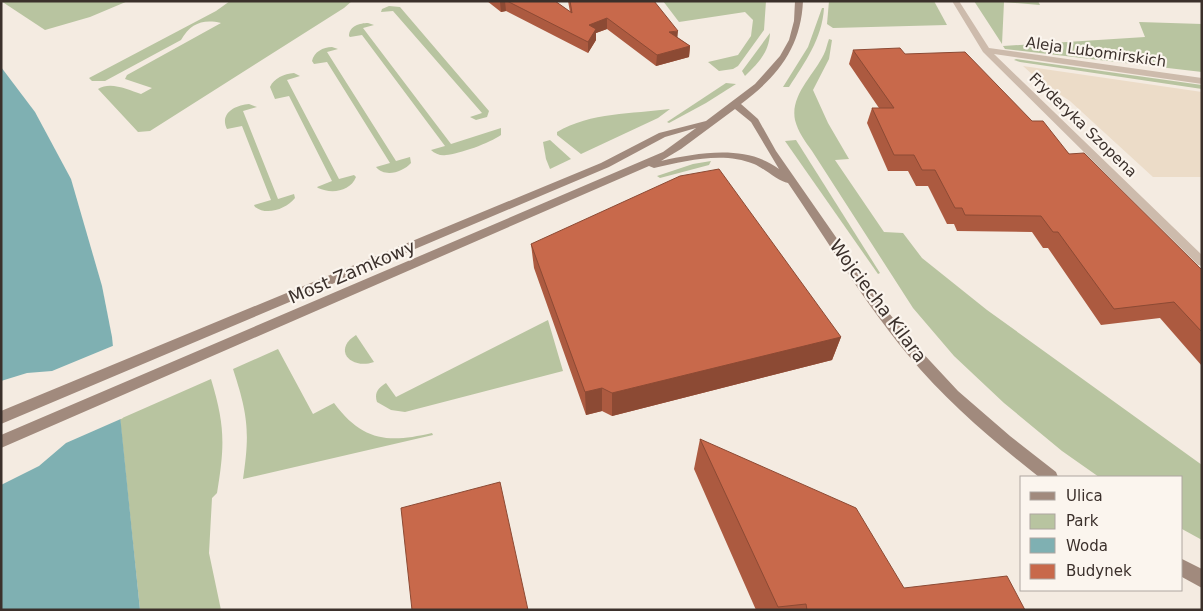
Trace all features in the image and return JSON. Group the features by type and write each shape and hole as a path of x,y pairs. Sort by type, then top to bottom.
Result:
{"main road":[{"path":"736,105 769,75 791,44 800,14 799,1"},
{"name":"Most Zamkowy","path":"1,442 678,148 709,122 736,105"},
{"name":"Wojciecha Kilara","path":"736,105 755,121 771,151 884,315 913,352 953,395 1005,441 1049,476"},
{"name":"Most Zamkowy","path":"1,418 569,180 613,161 662,135 709,122"},
{"name":"Wojciecha Kilara","path":"630,170 701,156 738,156 776,170 804,198"},
{"path":"1183,568 1202,579"}],"street":[{"name":"Fryderyka Szopena","path":"955,1 986,50 1202,262"},
{"name":"Aleja Lubomirskich","path":"986,50 1202,81"}],"green space":[{"path":"1,1 128,1 90,17 45,30"},
{"path":"230,1 352,1 344,8 150,131 138,132 98,89 114,86 141,94 152,88 125,79 127,75 221,23 203,22 193,26 181,40 105,81 92,81 89,78 216,11"},
{"path":"663,1 766,1 764,30 738,66 733,69 719,71 708,62 738,55 751,36 753,20 745,12 679,22"},
{"path":"829,1 934,1 947,25 833,28 827,24"},
{"path":"974,1 1038,1 1040,5 1004,2 1002,44"},
{"path":"389,6 400,7 489,111 487,117 476,120 470,117 482,113 393,11 381,12 382,9"},
{"path":"822,8 824,8 823,19 812,50 789,87 783,87 808,47"},
{"path":"1139,22 1202,24 1202,72 1005,49 1003,46 1145,37"},
{"path":"368,23 374,25 363,28 451,144 501,128 501,135 482,145 459,153 442,155 436,154 431,150 445,146 362,35 349,36 353,27 358,24"},
{"path":"770,33 765,52 745,76 742,71"},
{"path":"829,39 832,40 829,59 813,90 828,123 849,159 835,160 884,232 903,233 922,258 987,310 1202,465 1202,540 1183,530 1183,476 1098,476 1062,451 1004,403 954,356 913,308 804,140 796,124 794,111 799,94 824,54"},
{"path":"332,47 338,49 327,52 396,161 410,157 411,163 408,166 399,171 389,173 376,167 390,163 327,62 314,64 312,61 319,51"},
{"path":"1014,60 1202,85 1202,89 1020,62"},
{"path":"294,73 300,76 287,80 339,179 354,175 356,177 345,189 329,191 317,187 332,181 289,96 275,99 270,87 274,81 287,74"},
{"path":"726,83 736,84 706,103 669,123 667,122"},
{"path":"249,104 257,107 243,111 278,199 294,194 295,198 291,202 276,210 265,211 255,207 254,205 271,200 242,126 227,129 225,123 225,118 230,111 239,106"},
{"path":"670,109 658,118 581,154 557,135 557,132 570,125 598,117"},
{"path":"550,140 571,159 550,169 543,142"},
{"path":"796,140 880,273 878,274 785,141"},
{"path":"711,161 709,165 660,178 657,176 693,164"},
{"path":"548,320 563,371 405,412 391,410 377,402 377,391 386,383 396,397"},
{"path":"356,335 374,362 358,363 347,357 345,347"},
{"path":"278,349 313,414 334,403 356,426 378,436 403,438 432,433 433,435 243,479 247,436 245,412 233,369"},
{"path":"211,379 219,409 222,448 217,493 212,498 209,553 221,610 140,610 120,419"}],"shaded area":[{"path":"1023,66 1202,92 1202,177 1153,177 1070,101 1041,82"}],"water":[{"path":"1,67 35,112 71,179 102,286 112,337 140,610 1,610"}],"pier":[{"path":"115,345 123,418 66,443 39,466 1,485 1,381 27,373 52,371"}],"building":[{"path":"507,1 555,1 572,13 570,1 654,1 678,31 669,32 690,46 657,55 607,18 589,25 596,29 588,42"},
{"path":"900,48 905,54 965,52 1032,121 1043,121 1069,154 1084,153 1202,270 1202,332 1174,302 1114,309 1058,232 1053,232 1041,216 965,215 962,208 955,208 935,170 922,170 914,155 894,155 872,108 894,108 853,50"},
{"path":"719,169 841,337 612,393 602,388 585,392 531,244 680,176"},
{"path":"700,439 856,508 904,588 1007,576 1025,610 807,610 806,604 778,607"},
{"path":"500,482 528,610 412,610 401,508"}]}
